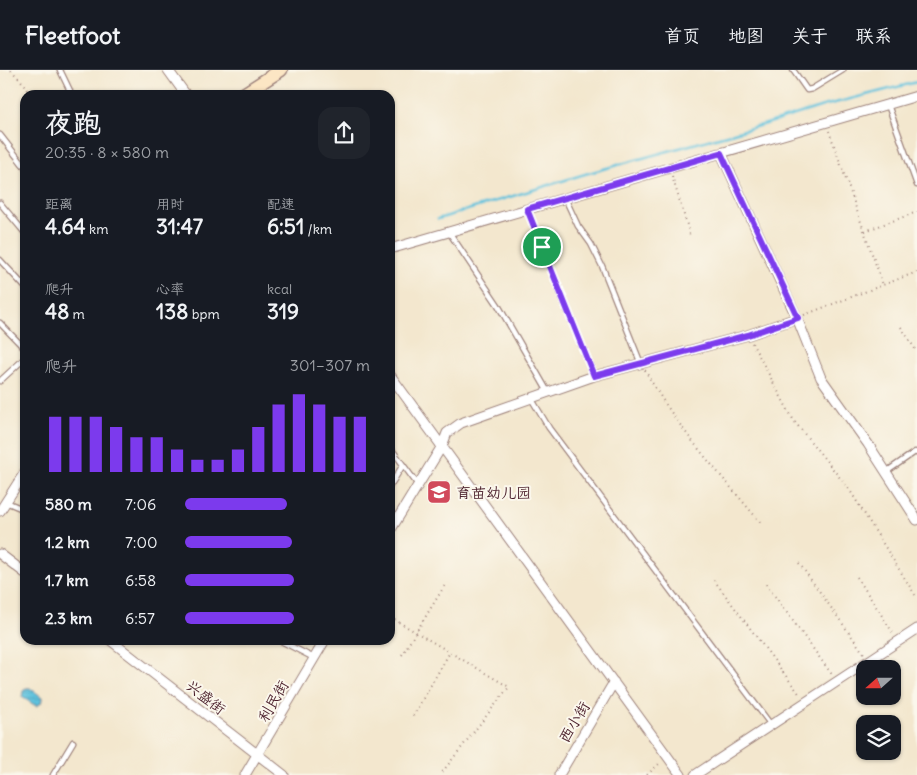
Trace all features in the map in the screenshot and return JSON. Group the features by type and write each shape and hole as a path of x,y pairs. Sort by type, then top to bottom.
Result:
{"street":[{"path":"168,70 182,90"},
{"path":"250,90 281,70"},
{"path":"395,248 917,96"},
{"path":"721,153 798,318 821,378 917,520"},
{"path":"395,523 442,446 447,432 461,423 594,376 748,335 798,318"},
{"path":"395,382 681,775"},
{"path":"0,511 20,480"},
{"path":"0,554 20,570"},
{"path":"870,660 917,629"},
{"name":"兴盛街","path":"116,645 284,775"},
{"name":"利民街","path":"245,775 321,645"},
{"path":"695,775 856,669"},
{"name":"西小街","path":"559,775 614,682"}],"lane":[{"path":"60,70 70,90"},
{"path":"793,70 807,90 812,89 843,70"},
{"path":"888,105 917,185"},
{"path":"0,135 20,161"},
{"path":"565,198 578,226 591,244 602,266 641,364"},
{"path":"0,203 20,227"},
{"path":"527,209 594,376"},
{"path":"449,232 498,305 548,392"},
{"path":"0,260 20,282"},
{"path":"0,323 20,344"},
{"path":"0,381 20,363"},
{"path":"531,398 549,428 771,725"},
{"path":"886,472 917,453"},
{"path":"395,454 418,485"},
{"path":"395,478 403,465"},
{"path":"6,502 20,508"},
{"path":"289,645 314,658"},
{"path":"54,775 74,742"}],"path":[{"path":"11,70 25,85 27,90"},
{"path":"826,123 883,285"},
{"path":"669,168 691,238"},
{"path":"864,231 917,212"},
{"path":"798,318 917,272"},
{"path":"901,328 917,352"},
{"path":"748,335 794,421 849,490 917,598"},
{"path":"641,364 656,390 704,456 760,522"},
{"path":"799,563 870,660"},
{"path":"857,577 899,641"},
{"path":"714,580 806,702"},
{"path":"766,584 837,682"},
{"path":"402,655 445,585"},
{"path":"395,620 509,687 440,775"},
{"path":"413,716 450,652"},
{"path":"647,775 668,756"}],"water":[{"path":"26,688 30,688 42,697 40,704 36,706 22,697 23,691"}],"waterway":[{"path":"438,219 585,174 766,124 823,106 917,82"}],"place":[{"name":"育苗幼儿园","path":"439,492"}],"route":[{"path":"721,153 798,318 748,335 594,376 542,247 527,209 721,153"}]}
